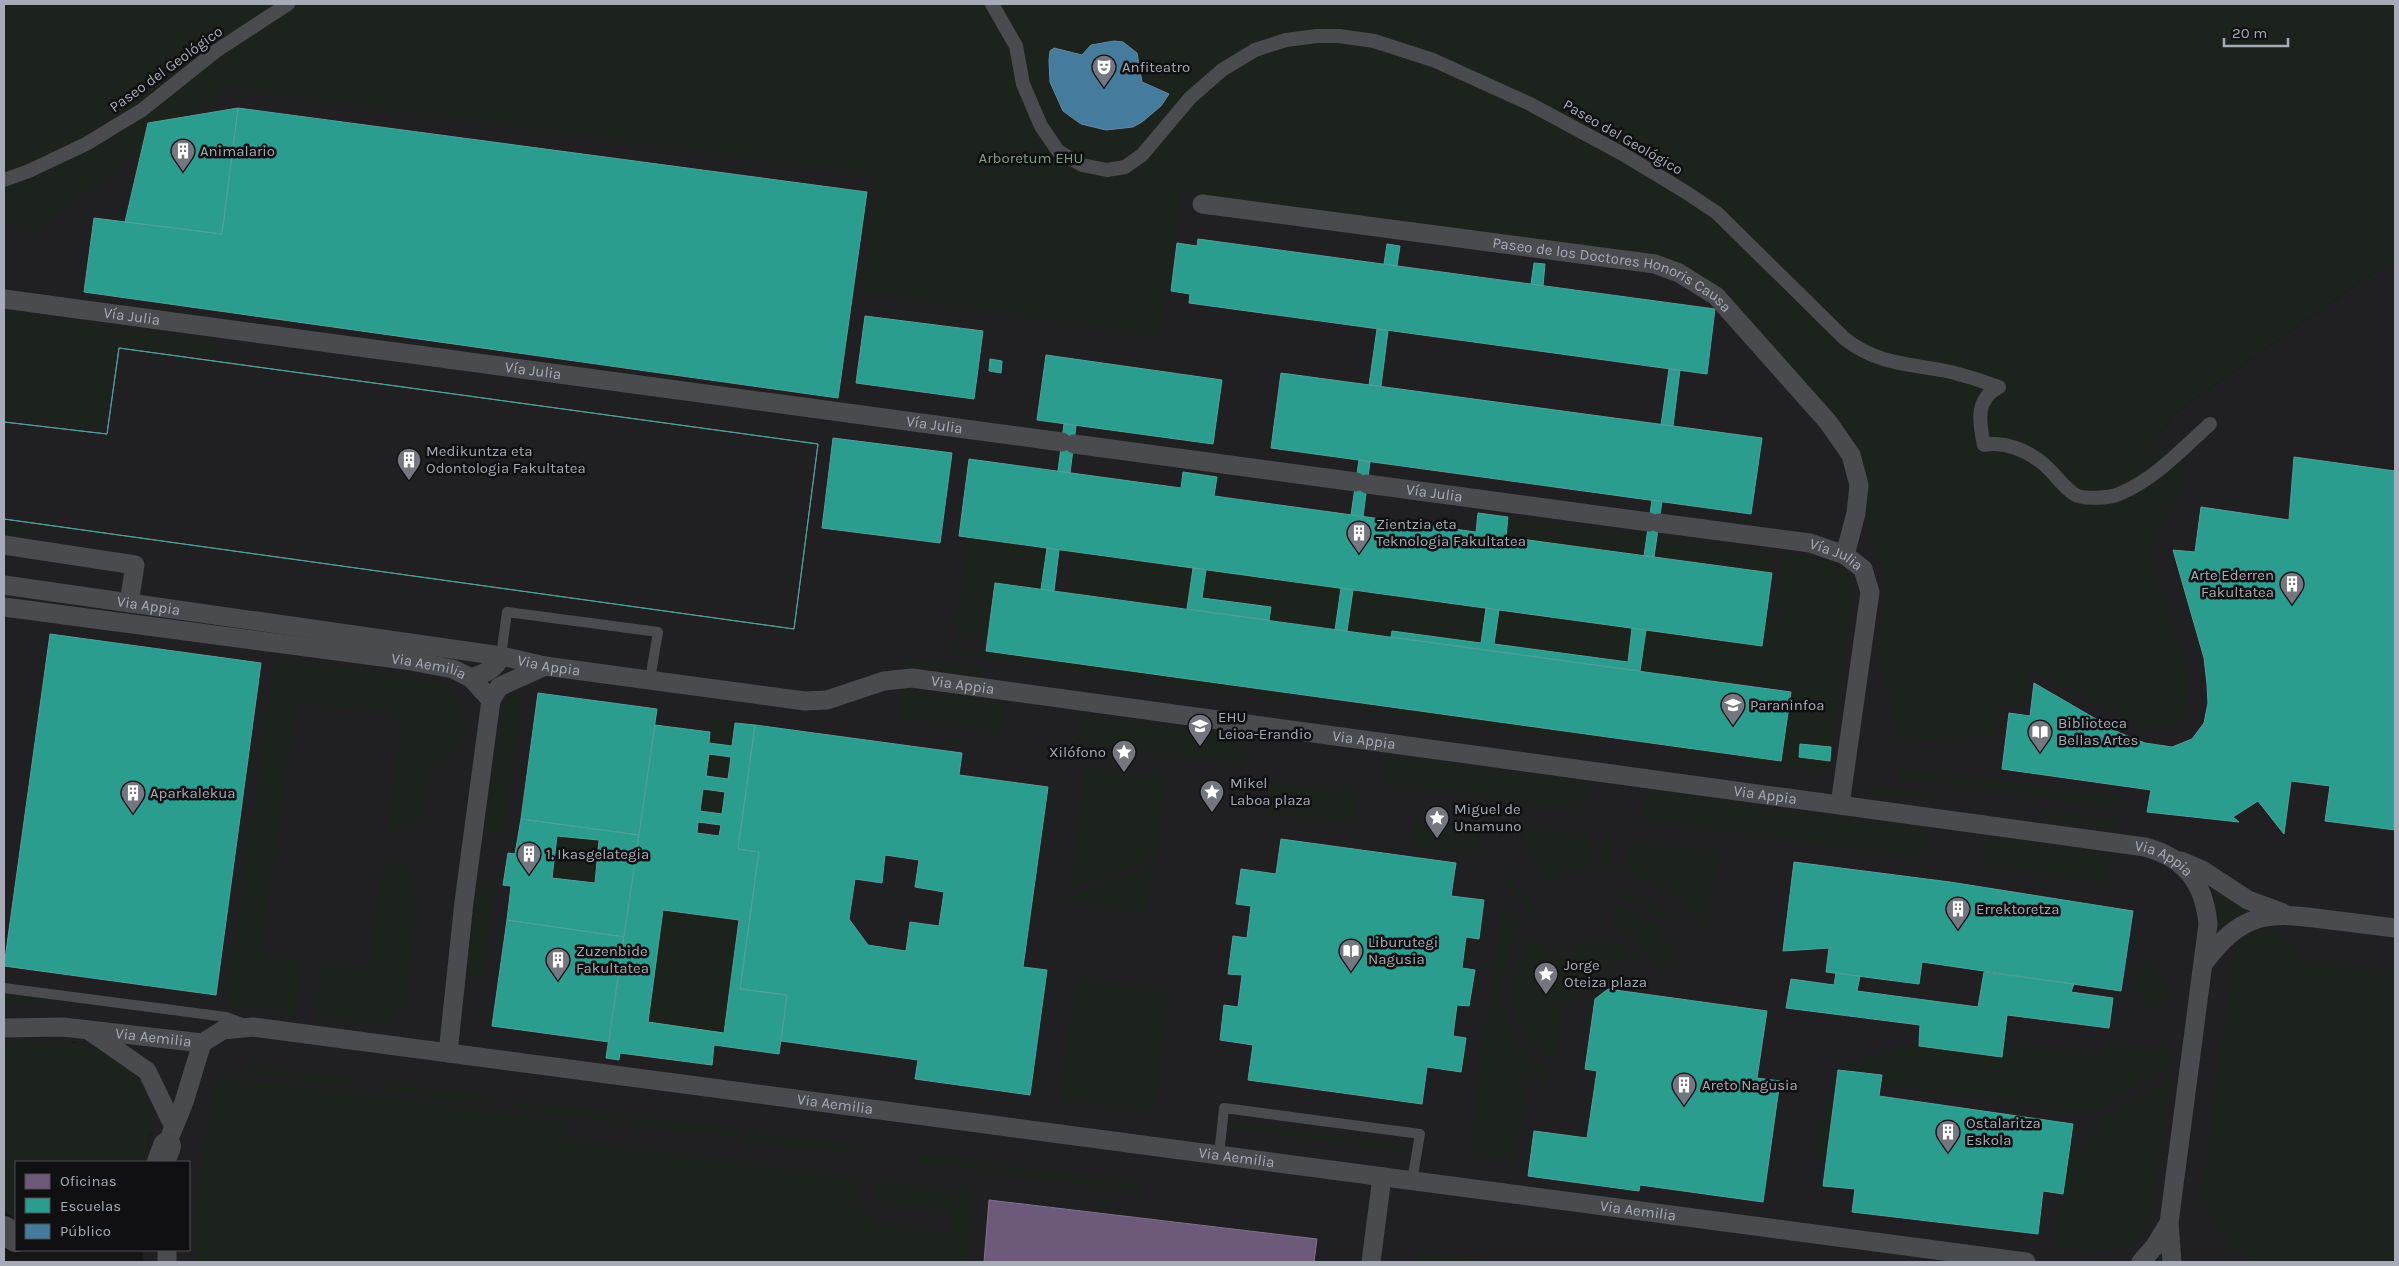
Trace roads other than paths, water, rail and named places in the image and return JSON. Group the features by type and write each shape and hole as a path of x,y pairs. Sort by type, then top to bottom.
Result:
{"main road":[{"path":"4,1230 15,1237"}],"street":[{"name":"Paseo del Geológico","path":"4,180 29,171 86,144 142,110 216,51 288,4"},
{"name":"Paseo del Geológico","path":"992,4 1016,46 1023,84 1041,126 1058,151 1082,166 1107,170 1125,166 1142,155 1190,98 1222,70 1255,50 1286,40 1316,36 1339,36 1374,41 1433,60 1530,104 1621,153 1684,191 1717,213 1845,339 1861,352 1886,360 1968,377 1999,387 1992,391 1982,402 1979,423 1984,445 1995,442 2041,462 2076,495 2104,498 2145,480 2171,460 2210,424"},
{"name":"Paseo de los Doctores Honoris Causa","path":"1202,204 1655,264 1679,273 1716,296 1828,422 1851,455 1858,485 1856,513 1845,555"},
{"name":"Vía Julia","path":"4,299 1810,544 1845,555 1864,569 1870,592 1840,806"},
{"path":"4,545 135,564 129,603"},
{"name":"Via Appia","path":"4,585 501,656 545,666 805,701 827,700 884,681 912,678 2145,847 2173,858 2191,874 2204,898 2208,924 2169,1222"},
{"name":"Via Aemilia","path":"4,607 405,660 453,670 471,678 491,700"},
{"path":"471,678 492,670 501,656"},
{"path":"448,1053 464,902 491,700 499,687 545,666"},
{"path":"2173,858 2202,870 2248,900 2286,914"},
{"path":"2203,964 2219,944 2236,929 2265,916 2286,914 2395,928"},
{"name":"Via Aemilia","path":"4,1028 63,1027 89,1032 134,1034 202,1043 223,1030 253,1027 2026,1262"},
{"path":"89,1032 147,1071 168,1149"},
{"path":"168,1149 202,1043"},
{"path":"1370,1262 1382,1177"},
{"path":"2141,1262 2155,1246 2169,1222"},
{"path":"2169,1222 2172,1262"}],"lane":[{"path":"501,656 507,612 658,632 650,679"},
{"path":"4,988 226,1017 253,1027"},
{"path":"1219,1155 1224,1108 1420,1134 1412,1181"}],"place":[{"name":"Anfiteatro","path":"1104,88"},
{"name":"Animalario","path":"183,172"},
{"name":"Medikuntza eta Odontologia Fakultatea","path":"409,481"},
{"name":"Zientzia eta Teknologia Fakultatea","path":"1359,554"},
{"name":"Arte Ederren Fakultatea","path":"2292,605"},
{"name":"Paraninfoa","path":"1733,726"},
{"name":"EHU Leioa-Erandio","path":"1200,747"},
{"name":"Biblioteca Bellas Artes","path":"2040,753"},
{"name":"Xilófono","path":"1124,773"},
{"name":"Mikel Laboa plaza","path":"1212,813"},
{"name":"Aparkalekua","path":"133,814"},
{"name":"Miguel de Unamuno","path":"1437,839"},
{"name":"1. Ikasgelategia","path":"529,875"},
{"name":"Errektoretza","path":"1958,930"},
{"name":"Liburutegi Nagusia","path":"1351,972"},
{"name":"Zuzenbide Fakultatea","path":"558,981"},
{"name":"Jorge Oteiza plaza","path":"1546,995"},
{"name":"Areto Nagusia","path":"1684,1106"},
{"name":"Ostalaritza Eskola","path":"1948,1153"}],"park label":[{"name":"Arboretum EHU","path":"1031,158"}]}
